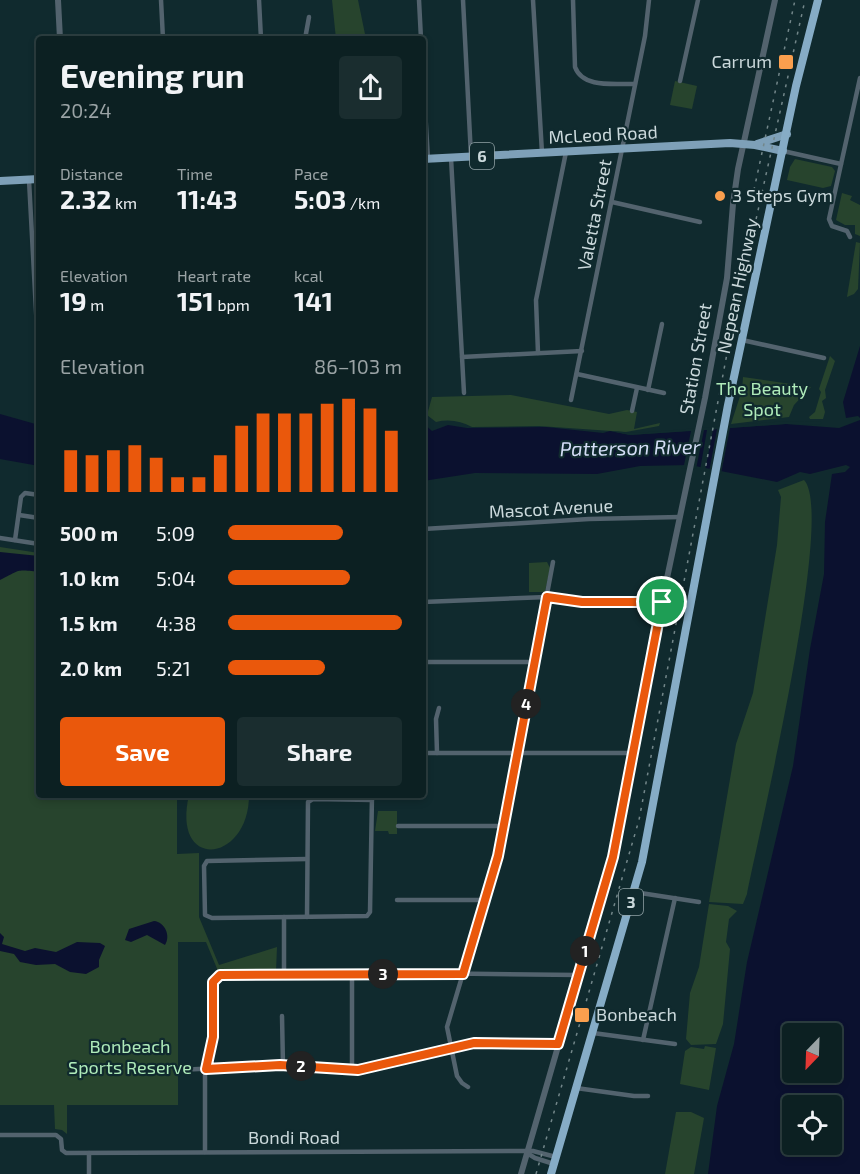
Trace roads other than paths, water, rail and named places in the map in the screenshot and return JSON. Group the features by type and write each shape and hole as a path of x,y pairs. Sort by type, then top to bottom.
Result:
{"highway":[{"name":"Nepean Highway","path":"551,1174 643,858 725,418 786,134 818,0"}],"main road":[{"path":"755,145 786,134"},
{"name":"McLeod Road","path":"426,159 744,143 783,151"},
{"path":"0,181 36,179"}],"street":[{"path":"58,0 60,36"},
{"path":"161,0 163,36"},
{"path":"259,0 261,36"},
{"path":"419,0 421,36"},
{"path":"463,0 471,156"},
{"path":"533,0 542,153"},
{"path":"573,0 574,67 577,73 581,78 591,82 635,84"},
{"name":"Valetta Street","path":"571,400 645,36 649,0"},
{"path":"680,81 698,0"},
{"name":"Station Street","path":"521,1174 613,857 662,602 701,417 727,278 733,204 775,0"},
{"path":"306,36 309,17"},
{"path":"850,237 846,230 830,224 829,219 860,78"},
{"path":"783,151 841,164"},
{"path":"538,353 536,300 566,152"},
{"path":"451,158 464,393"},
{"path":"29,180 36,311"},
{"path":"612,202 700,222"},
{"path":"648,390 663,324"},
{"path":"742,340 824,358"},
{"path":"462,357 582,351"},
{"path":"577,374 664,393"},
{"path":"632,411 637,388"},
{"path":"15,540 22,495 25,493 36,495"},
{"path":"19,515 36,518"},
{"name":"Mascot Avenue","path":"426,529 589,519 680,517"},
{"path":"0,538 36,544"},
{"path":"468,1087 458,1077 447,1027 498,856 553,562"},
{"path":"426,602 547,597 582,602 662,602"},
{"path":"426,662 533,662"},
{"path":"436,753 436,719 440,708"},
{"path":"426,753 632,753"},
{"path":"307,917 308,802 313,799 342,798"},
{"path":"307,859 210,860 204,864 206,916 362,917 370,914 372,798"},
{"path":"399,826 503,826"},
{"path":"634,892 699,902"},
{"path":"643,1040 675,898"},
{"path":"397,900 485,900"},
{"path":"284,917 284,976"},
{"path":"205,1152 206,1069 213,1037 213,982 220,975 578,975"},
{"path":"352,975 352,1070"},
{"path":"282,1016 283,1065"},
{"path":"593,1033 675,1044"},
{"path":"178,1070 283,1065 352,1070 478,1043 558,1044"},
{"path":"576,1088 648,1096"},
{"name":"Bondi Road","path":"0,1135 59,1136 63,1151 89,1153 537,1152 555,1161"},
{"path":"89,1153 89,1174"},
{"path":"527,1153 535,1158 555,1161"}],"water":[{"path":"860,346 860,418 858,416 846,418 843,402"},
{"path":"0,414 36,424 36,465 0,459"},
{"name":"Patterson River","path":"860,420 860,1174 708,1174 717,1106 734,1044 747,962 793,766 810,649 824,574 825,522 832,474 845,472 850,467 846,465 810,474 800,472 777,482 690,465 640,466 597,474 475,473 426,481 426,426 432,431 448,425 467,428 546,427 603,433 610,431 630,435 786,424 839,428"},
{"path":"0,552 36,556 36,572 18,571 0,580"},
{"path":"154,921 166,930 165,945 147,935 131,942 125,940 129,929"},
{"path":"0,933 4,937 2,944 25,951 35,948 56,952 77,942 100,943 105,946 99,960 99,967 86,974 70,972 55,964 36,965 20,962 14,954 0,951"}],"railway":[{"path":"752,199 795,0"},
{"path":"536,1174 639,820 732,327 805,0"}],"place":[{"name":"Carrum","path":"786,62"},
{"name":"3 Steps Gym","path":"720,196"},
{"name":"Bonbeach","path":"582,1015"}],"park label":[{"name":"The Beauty Spot","path":"762,399"},
{"name":"Bonbeach Sports Reserve","path":"130,1057"}]}
